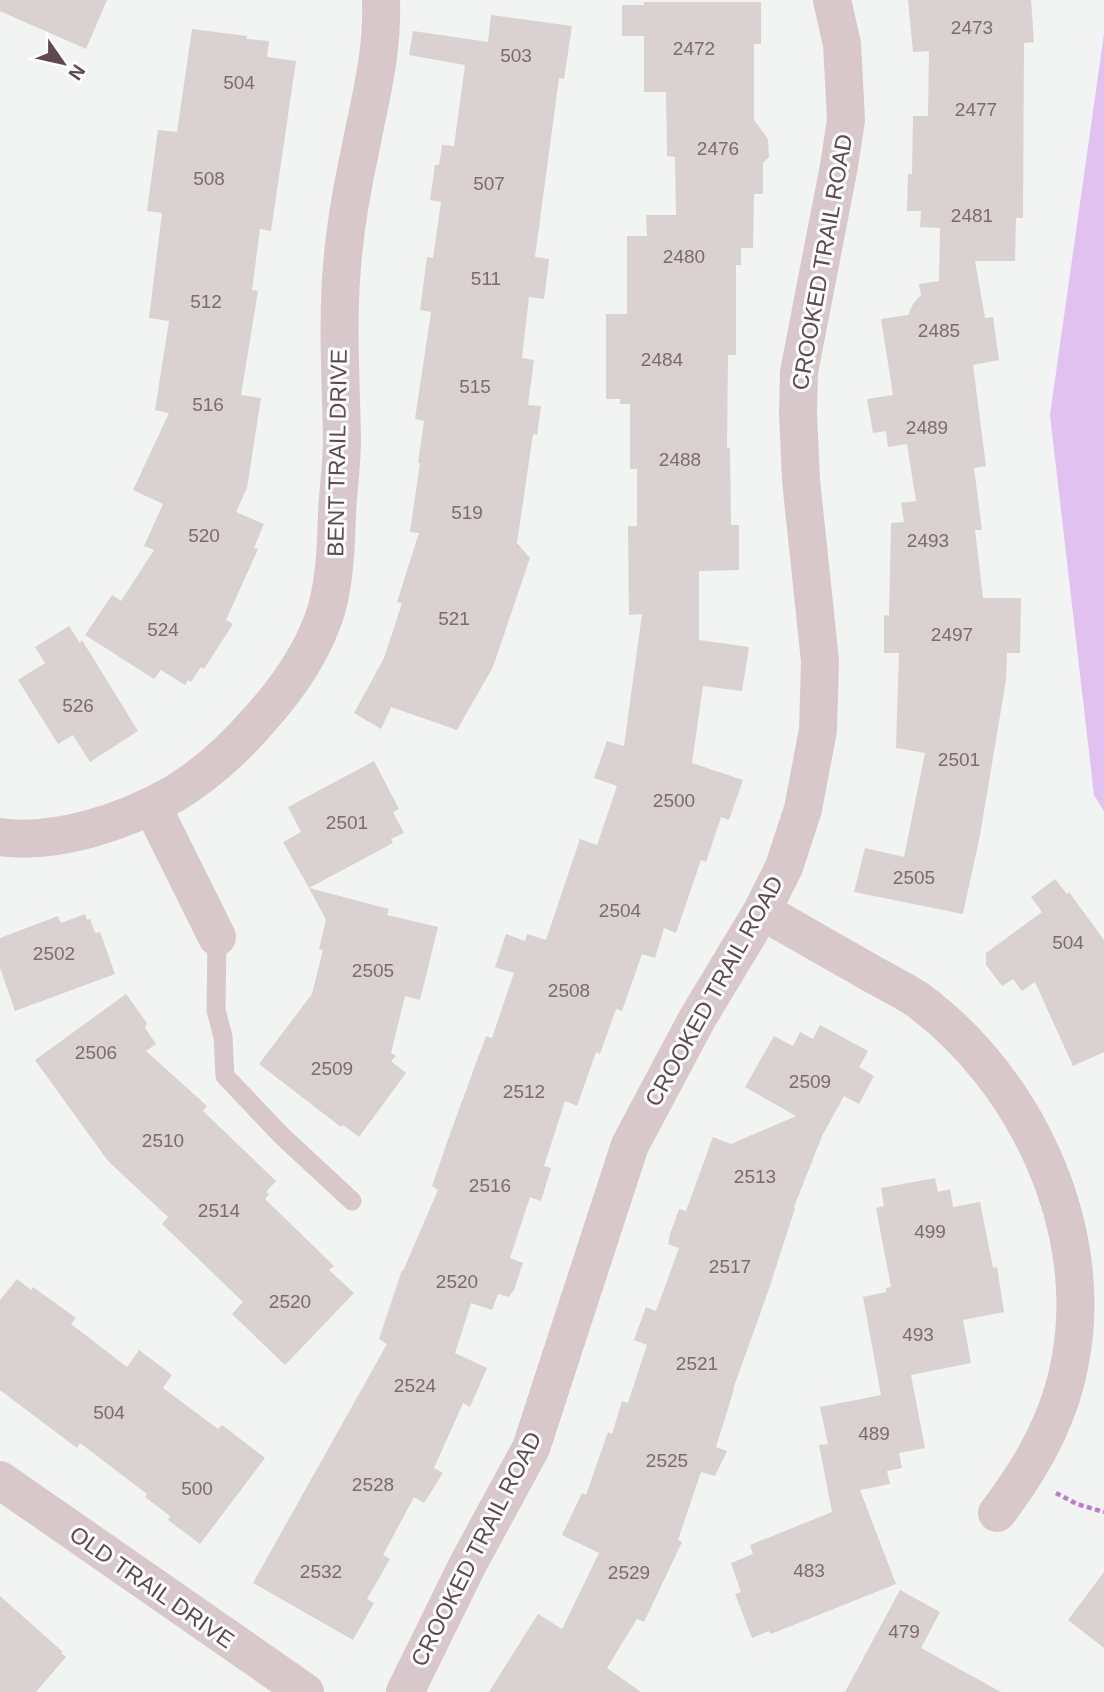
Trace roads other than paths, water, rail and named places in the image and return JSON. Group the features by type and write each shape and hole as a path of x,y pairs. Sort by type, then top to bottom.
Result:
{"street":[{"name":"BENT TRAIL DRIVE","path":"0,837 42,837 79,831 116,821 183,789 238,745 282,695 314,640 334,579 342,441 339,394 342,265 360,151 383,34 381,0"},
{"name":"CROOKED TRAIL ROAD","path":"405,1692 469,1562 531,1448 630,1145 697,1019 762,911 784,867 803,809 814,763 818,730 820,662 802,480 798,414 799,372 846,120 842,44 832,0"},
{"path":"152,806 217,937"},
{"path":"762,911 917,1000 975,1052 1021,1116 1058,1197 1068,1236 1074,1278 1075,1321 1070,1363 1059,1404 1025,1477 997,1513"},
{"name":"OLD TRAIL DRIVE","path":"2,1485 305,1692"}],"lane":[{"path":"217,937 216,1010 223,1037 225,1076 282,1136 352,1201"}]}
